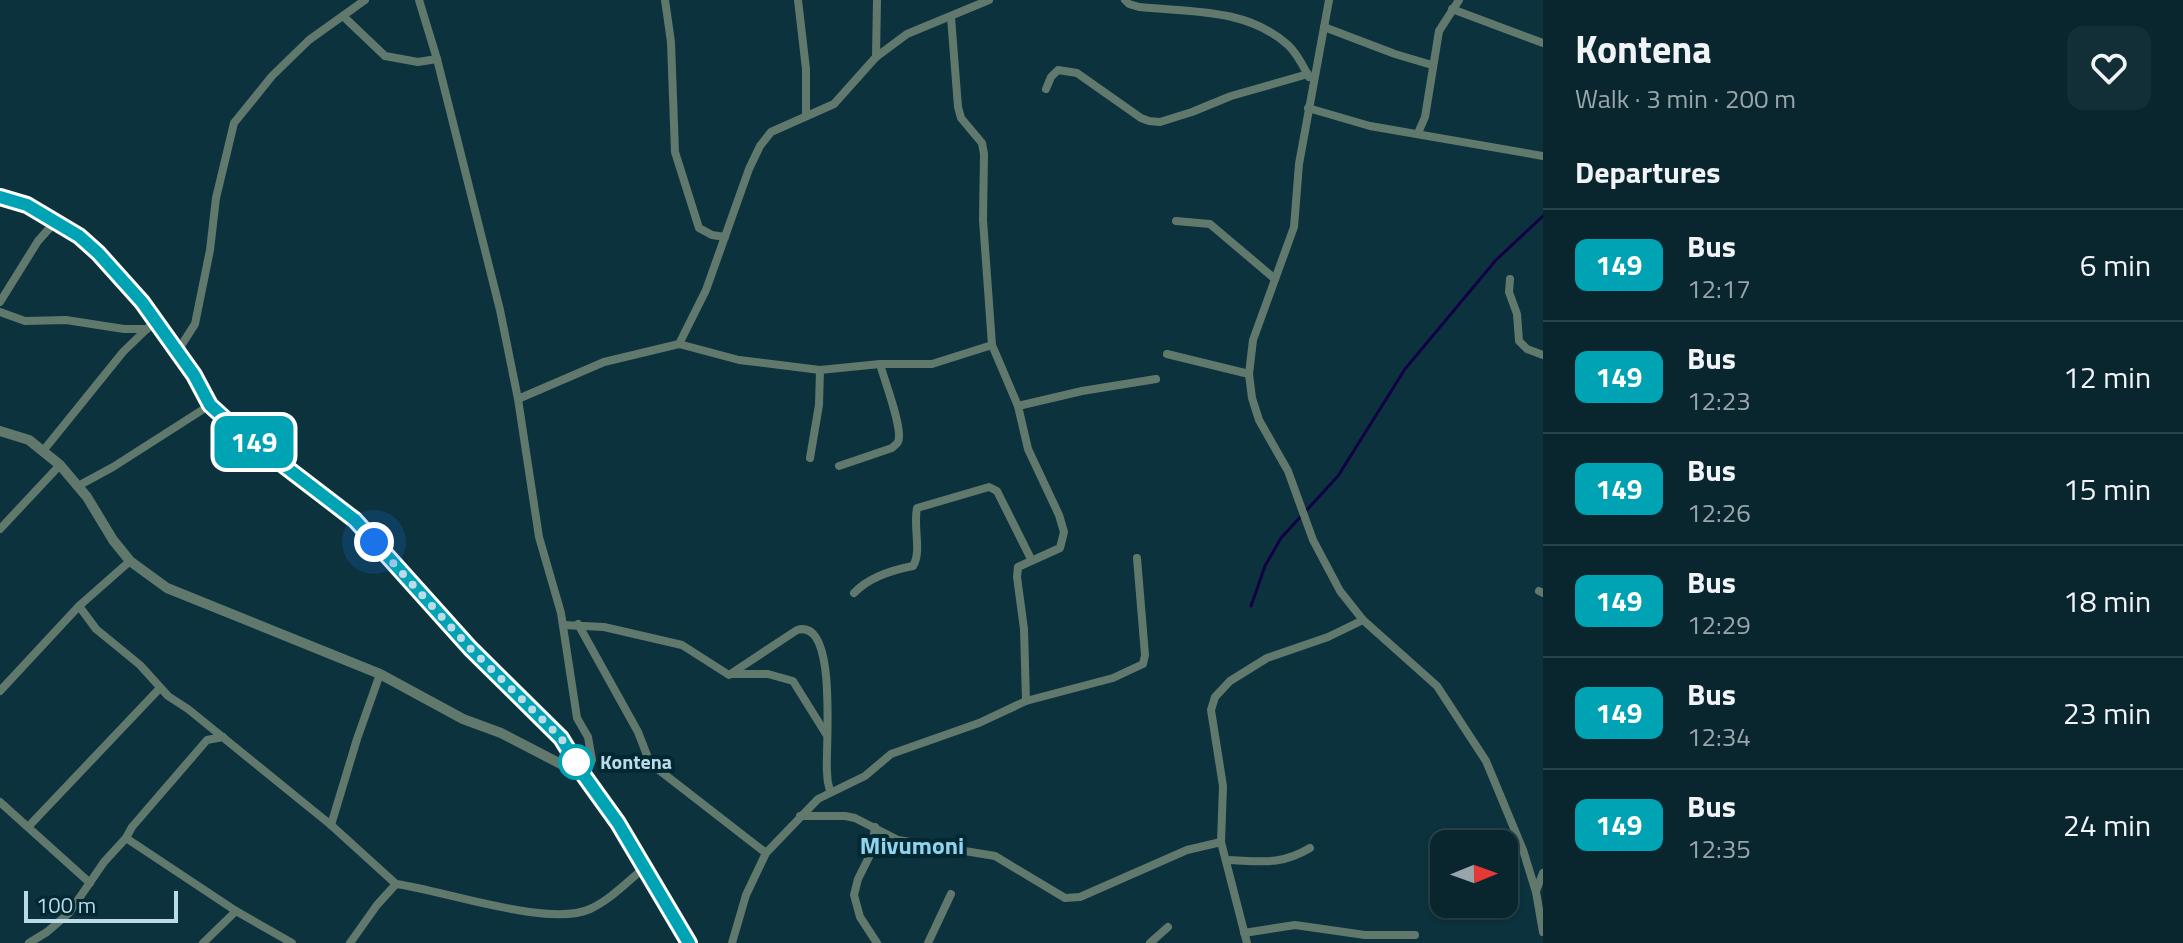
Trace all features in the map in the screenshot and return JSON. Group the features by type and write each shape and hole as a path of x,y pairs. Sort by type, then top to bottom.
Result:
{"main road":[{"path":"0,197 27,205 79,236 98,253 122,277 151,325 177,352 210,405 235,428 355,520 470,648 561,738 618,823 689,943"}],"street":[{"path":"177,352 195,324 210,250 216,198 234,123 272,76 309,40 365,0"},
{"path":"0,431 29,440 60,465 87,497 130,561 167,588 380,674 463,719 501,733 585,777 592,760 588,737 577,718 563,625 539,537 518,399 500,310 437,59 419,0"},
{"path":"665,0 671,42 675,152 699,228 725,237"},
{"path":"798,0 806,69 806,115"},
{"path":"876,57 877,0"},
{"path":"679,344 706,290 760,146 771,132 834,104 876,57 907,34 989,0"},
{"path":"1125,0 1139,7 1210,12 1247,21 1288,45 1313,84"},
{"path":"1329,0 1299,164 1294,227 1253,340 1249,374 1252,398 1259,420 1288,471 1313,540 1340,591 1363,620 1437,686 1486,761 1523,850 1536,892 1543,932"},
{"path":"1418,133 1425,117 1439,31 1459,0"},
{"path":"1452,9 1543,43"},
{"path":"343,16 385,56 418,62 437,59"},
{"path":"951,17 958,107 961,118 982,143 984,154 983,220 992,345 1018,406 1028,449 1064,532 1060,548 1018,567 1026,701"},
{"path":"1324,27 1432,65"},
{"path":"1046,89 1058,70 1071,70 1141,118 1160,122 1231,96 1308,74"},
{"path":"1308,108 1370,126 1543,156"},
{"path":"1176,221 1210,224 1275,279"},
{"path":"0,302 38,241 55,222"},
{"path":"1510,279 1509,292 1517,314 1519,341 1527,349 1543,355"},
{"path":"0,312 25,321 66,320 124,329 151,325"},
{"path":"43,451 123,352 151,325"},
{"path":"518,399 604,362 679,344 739,360 820,370 880,364 932,364 992,345"},
{"path":"1167,354 1249,374"},
{"path":"839,466 892,448 898,443 894,413 880,364"},
{"path":"810,458 819,405 820,370"},
{"path":"1018,406 1082,391 1156,379"},
{"path":"78,486 210,405"},
{"path":"0,529 60,465"},
{"path":"854,593 866,582 913,566 919,558 914,522 917,508 989,487 997,491 1031,559"},
{"path":"732,943 746,895 766,853 800,816 830,791 865,776 891,754 979,723 1026,701 1113,678 1143,664 1145,655 1137,558"},
{"path":"0,691 79,606 130,561"},
{"path":"79,606 96,629 140,665 160,688 331,825 396,884 509,910 570,913 589,910 644,868"},
{"path":"1247,943 1221,842 1224,796 1211,710 1215,697 1230,681 1267,658 1328,637 1363,620"},
{"path":"578,624 638,732 650,763 766,853"},
{"path":"563,625 629,631 682,645 724,674 768,674 793,681 827,734"},
{"path":"731,674 797,630 811,630 819,643 829,709 827,773 830,791"},
{"path":"331,825 380,674"},
{"path":"28,827 160,688"},
{"path":"29,943 69,913 104,862 207,740 223,737"},
{"path":"0,802 90,883"},
{"path":"800,816 845,816 898,840 974,850 995,856 1065,898 1080,897 1187,850 1221,842"},
{"path":"875,827 871,853 854,895 860,917 877,943"},
{"path":"126,838 236,911 292,943"},
{"path":"1227,860 1292,859 1310,848"},
{"path":"1536,892 1543,873"},
{"path":"350,943 396,884"},
{"path":"928,943 951,894"},
{"path":"203,943 236,911"},
{"path":"1244,933 1295,925 1365,935 1415,935"},
{"path":"1150,943 1168,927"}],"waterway":[{"path":"1251,606 1265,566 1281,538 1338,476 1405,369 1496,260 1543,216"}],"bus line":[{"name":"149","path":"0,197 27,205 79,236 98,253 142,302 194,375 210,405 235,428 355,520 470,648 561,738 618,823 689,943"}],"place":[{"name":"Kontena","path":"576,762"}],"district":[{"name":"Mivumoni","path":"912,846"}],"route":[{"path":"374,542 470,648 561,738 576,762"}]}
